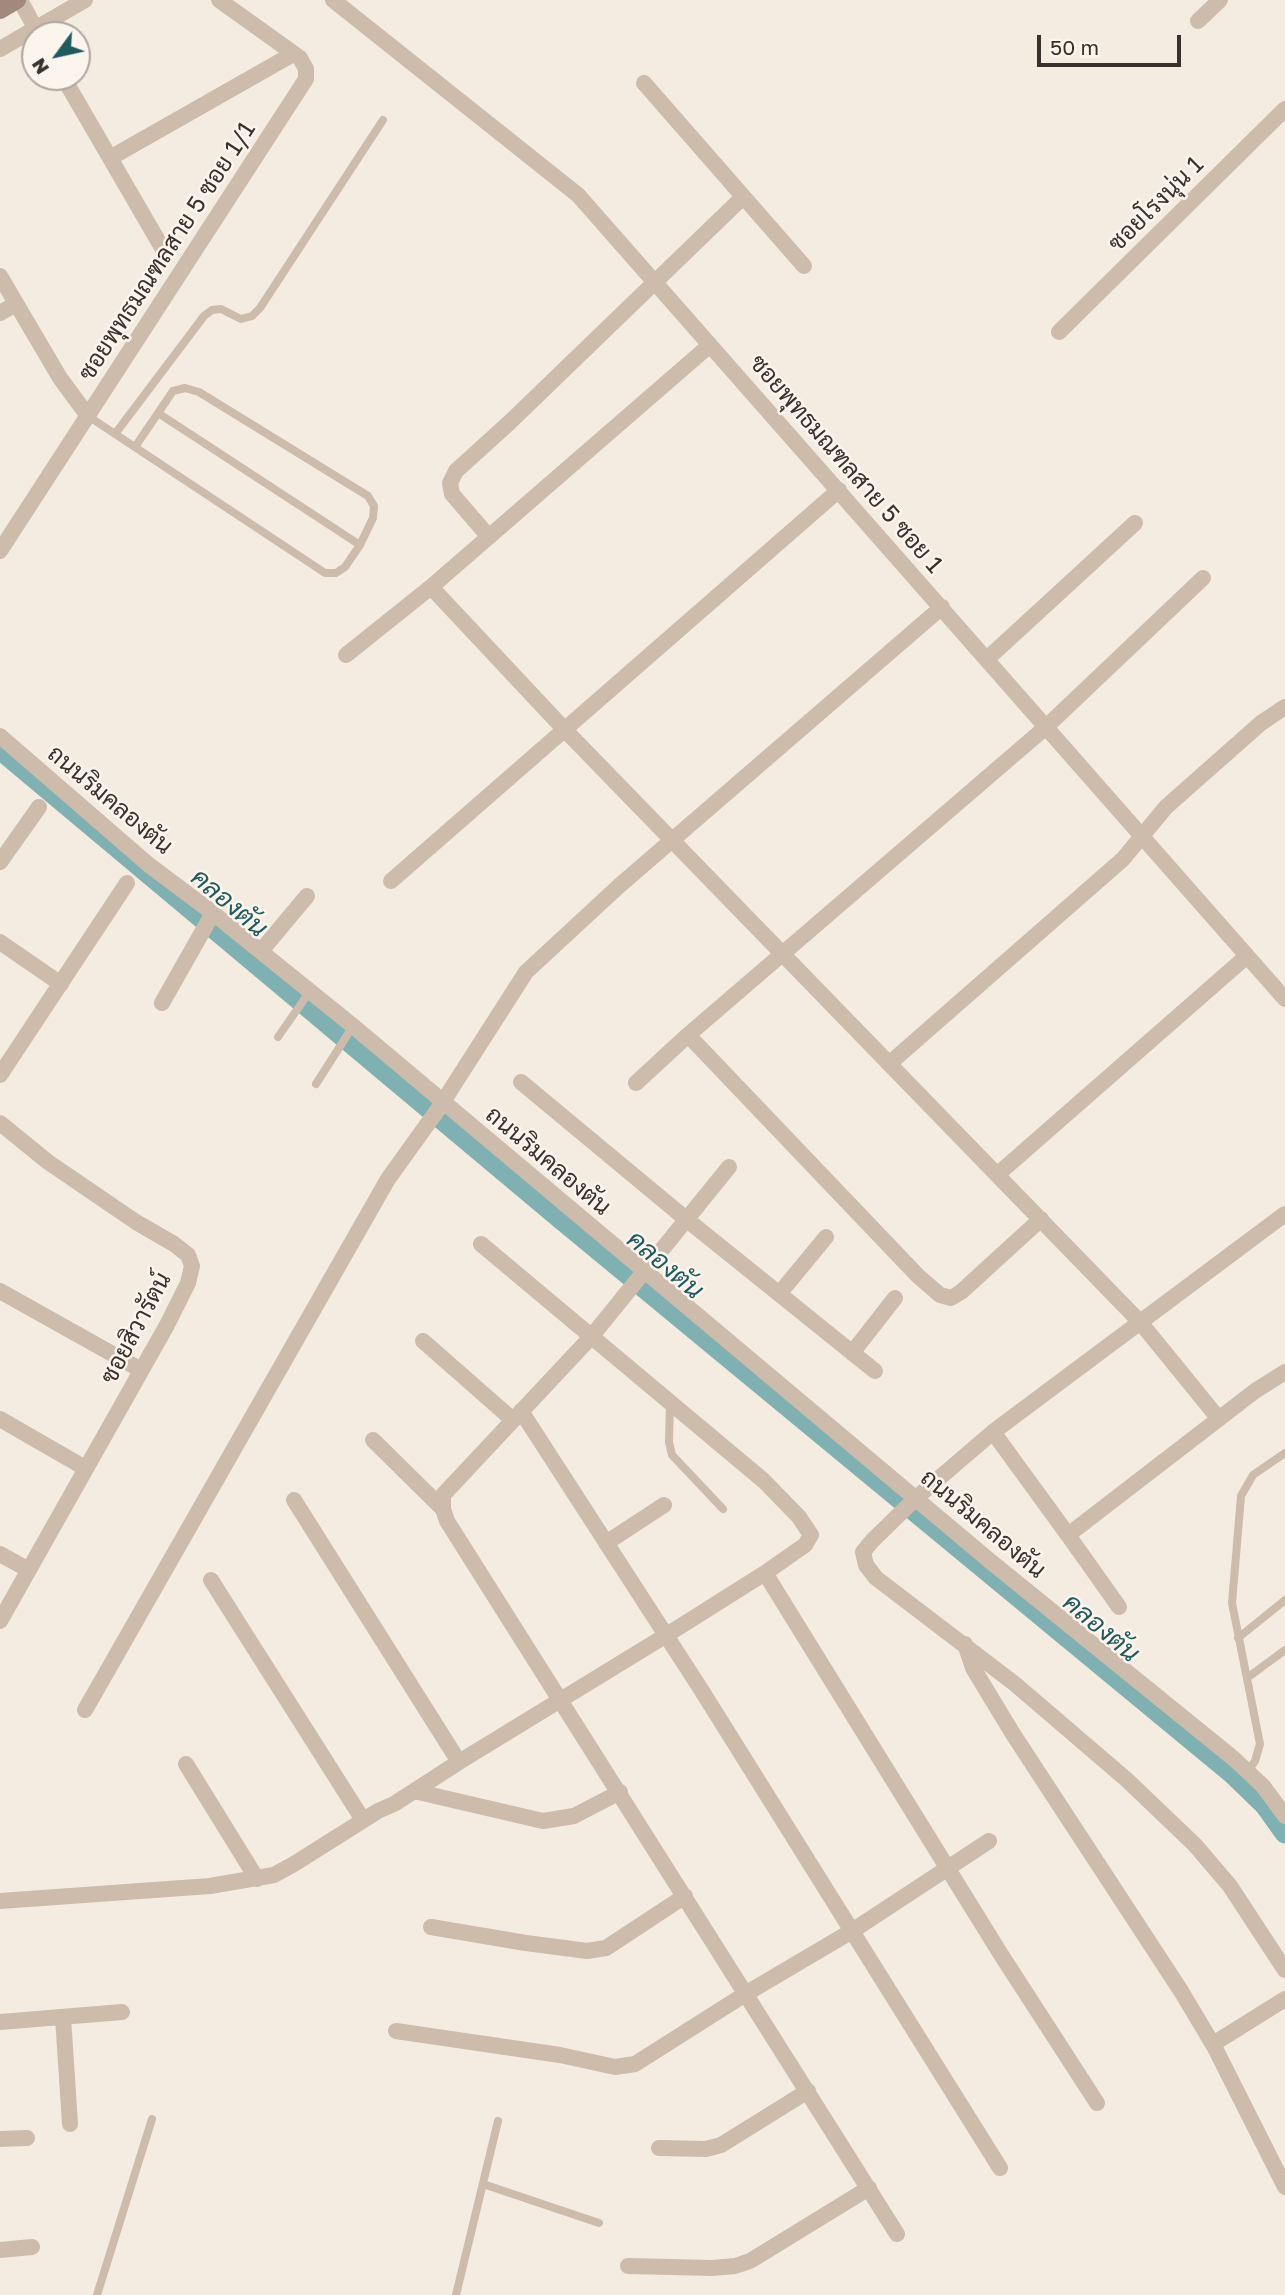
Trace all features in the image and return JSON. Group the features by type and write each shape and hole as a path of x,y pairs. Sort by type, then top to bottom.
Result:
{"main road":[{"path":"0,10 19,0"}],"street":[{"path":"19,0 31,21"},
{"path":"54,21 85,0"},
{"path":"110,158 293,54 219,0"},
{"name":"ซอยพุทธมณฑลสาย 5 ซอย 1","path":"333,0 578,195 1285,999"},
{"path":"1198,21 1220,0"},
{"path":"0,49 21,39"},
{"name":"ซอยพุทธมณฑลสาย 5 ซอย 1/1","path":"0,551 306,79 306,69 300,58 293,54"},
{"path":"644,83 803,266"},
{"path":"71,91 164,251"},
{"name":"ซอยโรงนุ่น 1","path":"1059,332 1285,108"},
{"path":"489,537 452,494 450,483 456,471 743,197"},
{"path":"0,276 60,378 88,415"},
{"path":"0,313 16,304"},
{"path":"346,654 431,587 710,345"},
{"path":"391,881 839,490"},
{"path":"987,659 1135,523"},
{"path":"636,1083 688,1035 1046,727 1203,578"},
{"path":"431,587 565,730 1140,1322 1219,1419"},
{"path":"85,1710 388,1179 440,1106 526,972 673,840 942,607"},
{"path":"890,1063 1123,859 1166,807 1261,723 1285,707"},
{"name":"ถนนริมคลองตัน","path":"0,736 211,916 261,951 308,995 640,1278 1248,1771 1285,1816"},
{"path":"0,862 38,807"},
{"path":"0,1075 127,883"},
{"path":"261,951 307,896"},
{"path":"162,1003 211,916"},
{"path":"0,943 61,984"},
{"path":"998,1174 1247,956"},
{"path":"688,1035 918,1276 940,1295 951,1298 961,1292 1041,1219"},
{"path":"521,1082 875,1371"},
{"name":"ซอยสิวารัตน์","path":"0,1123 48,1161 188,1255 192,1266 188,1283 141,1370 0,1621"},
{"path":"729,1167 591,1337 443,1495 443,1509 447,1521 897,2234"},
{"path":"1285,1214 993,1432 913,1501 863,1552 866,1565 876,1578 965,1644 1127,1780 1195,1845 1230,1886 1285,1970"},
{"path":"779,1294 826,1237"},
{"path":"0,1901 210,1886 274,1875 666,1636 805,1545 811,1535 799,1517 764,1481 481,1244"},
{"path":"0,1292 141,1370"},
{"path":"852,1353 895,1298"},
{"path":"424,1341 517,1416 606,1543 1000,2168"},
{"path":"1069,1535 1255,1391 1285,1372"},
{"path":"0,1419 85,1468"},
{"path":"993,1432 1119,1606"},
{"path":"373,1440 443,1509"},
{"path":"294,1500 459,1762"},
{"path":"606,1543 664,1505"},
{"path":"0,1554 29,1570"},
{"path":"765,1573 1097,2103"},
{"path":"211,1580 363,1820"},
{"path":"965,1644 973,1668 1013,1734 1213,2044 1285,2187"},
{"path":"186,1764 257,1879"},
{"path":"414,1791 543,1821 574,1816 620,1792"},
{"path":"396,2031 560,2054 615,2067 635,2064 852,1931 989,1841"},
{"path":"431,1927 526,1944 587,1951 606,1948 685,1896"},
{"path":"1213,2044 1285,1999"},
{"path":"0,2022 122,2012"},
{"path":"63,2017 70,2124"},
{"path":"659,2148 706,2149 722,2145 808,2091"},
{"path":"0,2139 27,2138"},
{"path":"628,2266 735,2266 750,2261 869,2188"},
{"path":"0,2250 32,2247"}],"lane":[{"path":"115,434 204,316 212,310 221,309 241,319 252,316 260,308 383,120"},
{"path":"88,415 115,434 325,573 337,573 345,567 360,545 373,518 374,506 368,496 199,392 186,388 173,391 135,447"},
{"path":"158,413 360,545"},
{"path":"278,1037 308,995"},
{"path":"316,1084 351,1030"},
{"path":"670,1404 668,1442 672,1455 723,1509"},
{"path":"1248,1771 1255,1761 1260,1744 1232,1603 1241,1496 1254,1475 1285,1453"},
{"path":"1238,1638 1285,1600"},
{"path":"1248,1678 1285,1650"},
{"path":"97,2295 152,2119"},
{"path":"456,2295 498,2122"},
{"path":"483,2184 599,2223"}],"waterway":[{"name":"คลองตัน","path":"0,749 561,1219 1233,1774 1265,1805 1285,1833"}]}
